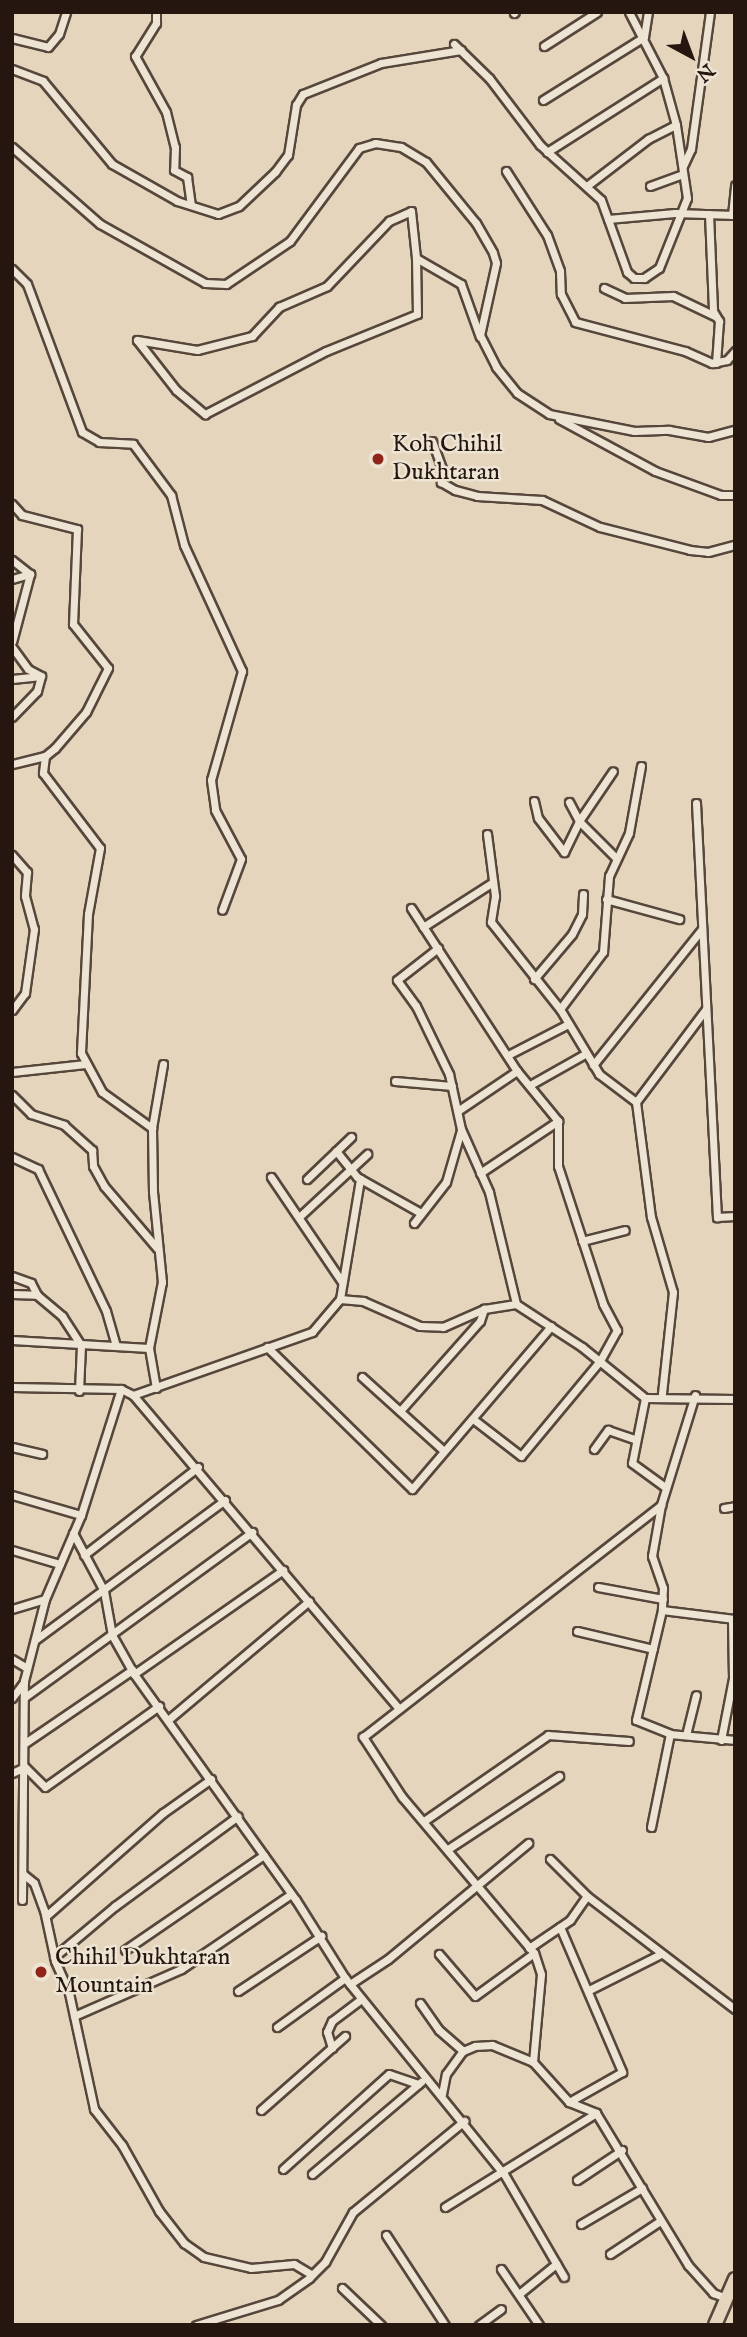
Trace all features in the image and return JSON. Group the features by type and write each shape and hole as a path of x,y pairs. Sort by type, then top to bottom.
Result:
{"highway":[{"path":"715,2325 735,2279"}],"street":[{"path":"12,38 48,47 59,34 66,12"},
{"path":"156,12 156,23 135,56 166,112 175,146 174,170 187,177 191,205"},
{"path":"544,46 597,12"},
{"path":"454,44 489,78 547,152 588,185 608,219 622,261 634,278 653,274 659,268 683,214 682,171 676,125 663,78 629,12"},
{"path":"543,100 644,37 648,12"},
{"path":"650,186 682,171 691,149 710,12"},
{"path":"12,69 43,81 112,164 191,205 218,214 239,206 267,181 288,155 296,105 303,94 381,64 461,50"},
{"path":"547,152 663,78"},
{"path":"588,185 648,139 676,125"},
{"path":"12,147 100,224 205,283 226,285 290,241 359,148 374,142 413,152 463,206 493,253 496,263 481,322 484,343"},
{"path":"506,171 547,235 560,271 561,294 575,322 716,363 735,351"},
{"path":"608,219 683,214 734,215 735,185"},
{"path":"411,211 416,258 417,314 326,351 205,414 176,390 137,340 197,350 252,336 279,307 327,286 389,221 411,211"},
{"path":"709,214 716,316 716,363"},
{"path":"416,258 461,284 472,323 516,393 549,414 655,471 721,495 735,495"},
{"path":"12,269 27,285 82,432 99,442 133,444 171,495 184,545 242,671 211,780 215,810 241,859 222,910"},
{"path":"604,288 625,298 673,296 716,316"},
{"path":"549,414 634,431 669,430 708,438 735,430"},
{"path":"432,441 444,474 441,482 456,490 477,496 541,500 600,527 690,550 708,552 735,545"},
{"path":"12,504 22,515 77,529 72,624 108,668 86,712 45,756 12,764"},
{"path":"12,560 30,574"},
{"path":"12,579 30,574"},
{"path":"30,574 12,644 28,669 41,676"},
{"path":"12,679 41,676"},
{"path":"12,717 37,691 41,676"},
{"path":"45,756 43,773 100,848 89,900 80,1053 102,1093 152,1128"},
{"path":"560,1009 603,952 606,899 616,858 629,833 641,766"},
{"path":"534,801 538,818 564,852 579,821 612,771"},
{"path":"569,802 579,821 616,858"},
{"path":"695,803 717,1217 735,1216"},
{"path":"487,834 493,882 491,922 560,1009 593,1065 636,1102 651,1217 673,1292 662,1394"},
{"path":"12,855 27,872 25,896 34,929 25,993 12,1010"},
{"path":"424,927 493,882"},
{"path":"534,979 572,934 582,914 583,894"},
{"path":"606,899 679,919"},
{"path":"411,908 517,1071 558,1121 558,1166 603,1304 617,1329 599,1362 521,1456 473,1419"},
{"path":"593,1065 702,928"},
{"path":"438,948 397,981 416,1006 452,1086 461,1129 489,1192 516,1304"},
{"path":"636,1102 705,1009"},
{"path":"508,1055 568,1024"},
{"path":"530,1084 585,1055"},
{"path":"12,1072 86,1063"},
{"path":"156,1388 149,1348 162,1295 152,1128 163,1064"},
{"path":"459,1110 517,1071"},
{"path":"395,1081 452,1086"},
{"path":"12,1095 31,1114 64,1125 92,1150 93,1166 104,1186 158,1249"},
{"path":"480,1173 558,1121"},
{"path":"414,1223 446,1182 461,1129"},
{"path":"307,1179 351,1137"},
{"path":"336,1151 360,1180 421,1213"},
{"path":"299,1217 352,1172 367,1154"},
{"path":"12,1157 38,1169 106,1311 116,1345"},
{"path":"271,1177 342,1282"},
{"path":"133,1395 312,1332 340,1299 360,1180"},
{"path":"582,1241 625,1230"},
{"path":"12,1276 31,1283 37,1296 62,1316 81,1345 79,1391"},
{"path":"12,1294 37,1296"},
{"path":"340,1299 363,1301 420,1326 443,1327 484,1309 516,1304 551,1326 645,1398"},
{"path":"400,1411 480,1321 484,1309"},
{"path":"267,1347 412,1489 551,1326"},
{"path":"12,1340 149,1348"},
{"path":"362,1377 444,1451"},
{"path":"12,1387 79,1391 121,1389 133,1395 198,1467 398,1708"},
{"path":"22,1900 24,1681 45,1599 81,1515 121,1389"},
{"path":"645,1398 662,1394 735,1399"},
{"path":"695,1395 661,1505 652,1556 663,1599 663,1610 636,1720 670,1734 735,1740"},
{"path":"645,1398 634,1439 632,1463 665,1487"},
{"path":"594,1449 608,1430 634,1439"},
{"path":"12,1447 42,1454"},
{"path":"84,1555 198,1467"},
{"path":"12,1495 81,1515"},
{"path":"35,1640 225,1500"},
{"path":"533,2062 541,1974 532,1950 424,1821 363,1737 661,1505"},
{"path":"724,1508 735,1506"},
{"path":"25,1697 252,1532"},
{"path":"73,1533 104,1591 112,1636 133,1672 238,1816 321,1936 347,1981 464,2121 504,2174 564,2277"},
{"path":"12,1550 60,1564"},
{"path":"25,1743 283,1570"},
{"path":"598,1587 663,1599"},
{"path":"12,1609 45,1599"},
{"path":"169,1719 309,1601"},
{"path":"663,1610 733,1619 733,1678 722,1740"},
{"path":"577,1631 653,1648"},
{"path":"12,1660 27,1668"},
{"path":"12,1698 24,1681"},
{"path":"686,1734 696,1695"},
{"path":"25,1767 46,1787 159,1706"},
{"path":"651,1827 670,1734"},
{"path":"424,1821 548,1735 629,1741"},
{"path":"12,1773 25,1767"},
{"path":"448,1849 559,1776"},
{"path":"46,1916 163,1813 211,1779"},
{"path":"54,1957 115,1906 238,1816"},
{"path":"277,2027 445,1914 475,1883 528,1843"},
{"path":"125,1950 264,1855"},
{"path":"550,1859 587,1896 735,2009"},
{"path":"23,1874 34,1883 46,1916 54,1957 74,2016 94,2109 184,2243 204,2257 251,2268 294,2264 313,2275"},
{"path":"74,2016 181,1969 291,1894"},
{"path":"439,1954 475,1996 560,1927 587,1896"},
{"path":"560,1927 622,2072 569,2102"},
{"path":"238,1992 321,1936"},
{"path":"589,1990 661,1954"},
{"path":"332,2048 327,2032 332,2021 361,1999"},
{"path":"420,2003 439,2030 463,2051"},
{"path":"261,2110 345,2036"},
{"path":"442,2095 441,2083 463,2051 492,2045 533,2062 569,2102 596,2113 622,2150 660,2221 688,2265 713,2293 726,2298"},
{"path":"284,2169 390,2074 418,2084"},
{"path":"312,2174 427,2077"},
{"path":"445,2207 504,2174 596,2113"},
{"path":"196,2325 278,2300 313,2275 325,2262 353,2212 464,2121"},
{"path":"577,2180 622,2150"},
{"path":"581,2224 642,2188"},
{"path":"610,2254 660,2221"},
{"path":"386,2235 445,2325"},
{"path":"519,2294 556,2264"},
{"path":"501,2269 539,2325"},
{"path":"342,2288 381,2325"},
{"path":"479,2325 501,2309"}],"place":[{"name":"Koh Chihil Dukhtaran","path":"378,459"},
{"name":"Chihil Dukhtaran Mountain","path":"41,1972"}]}
